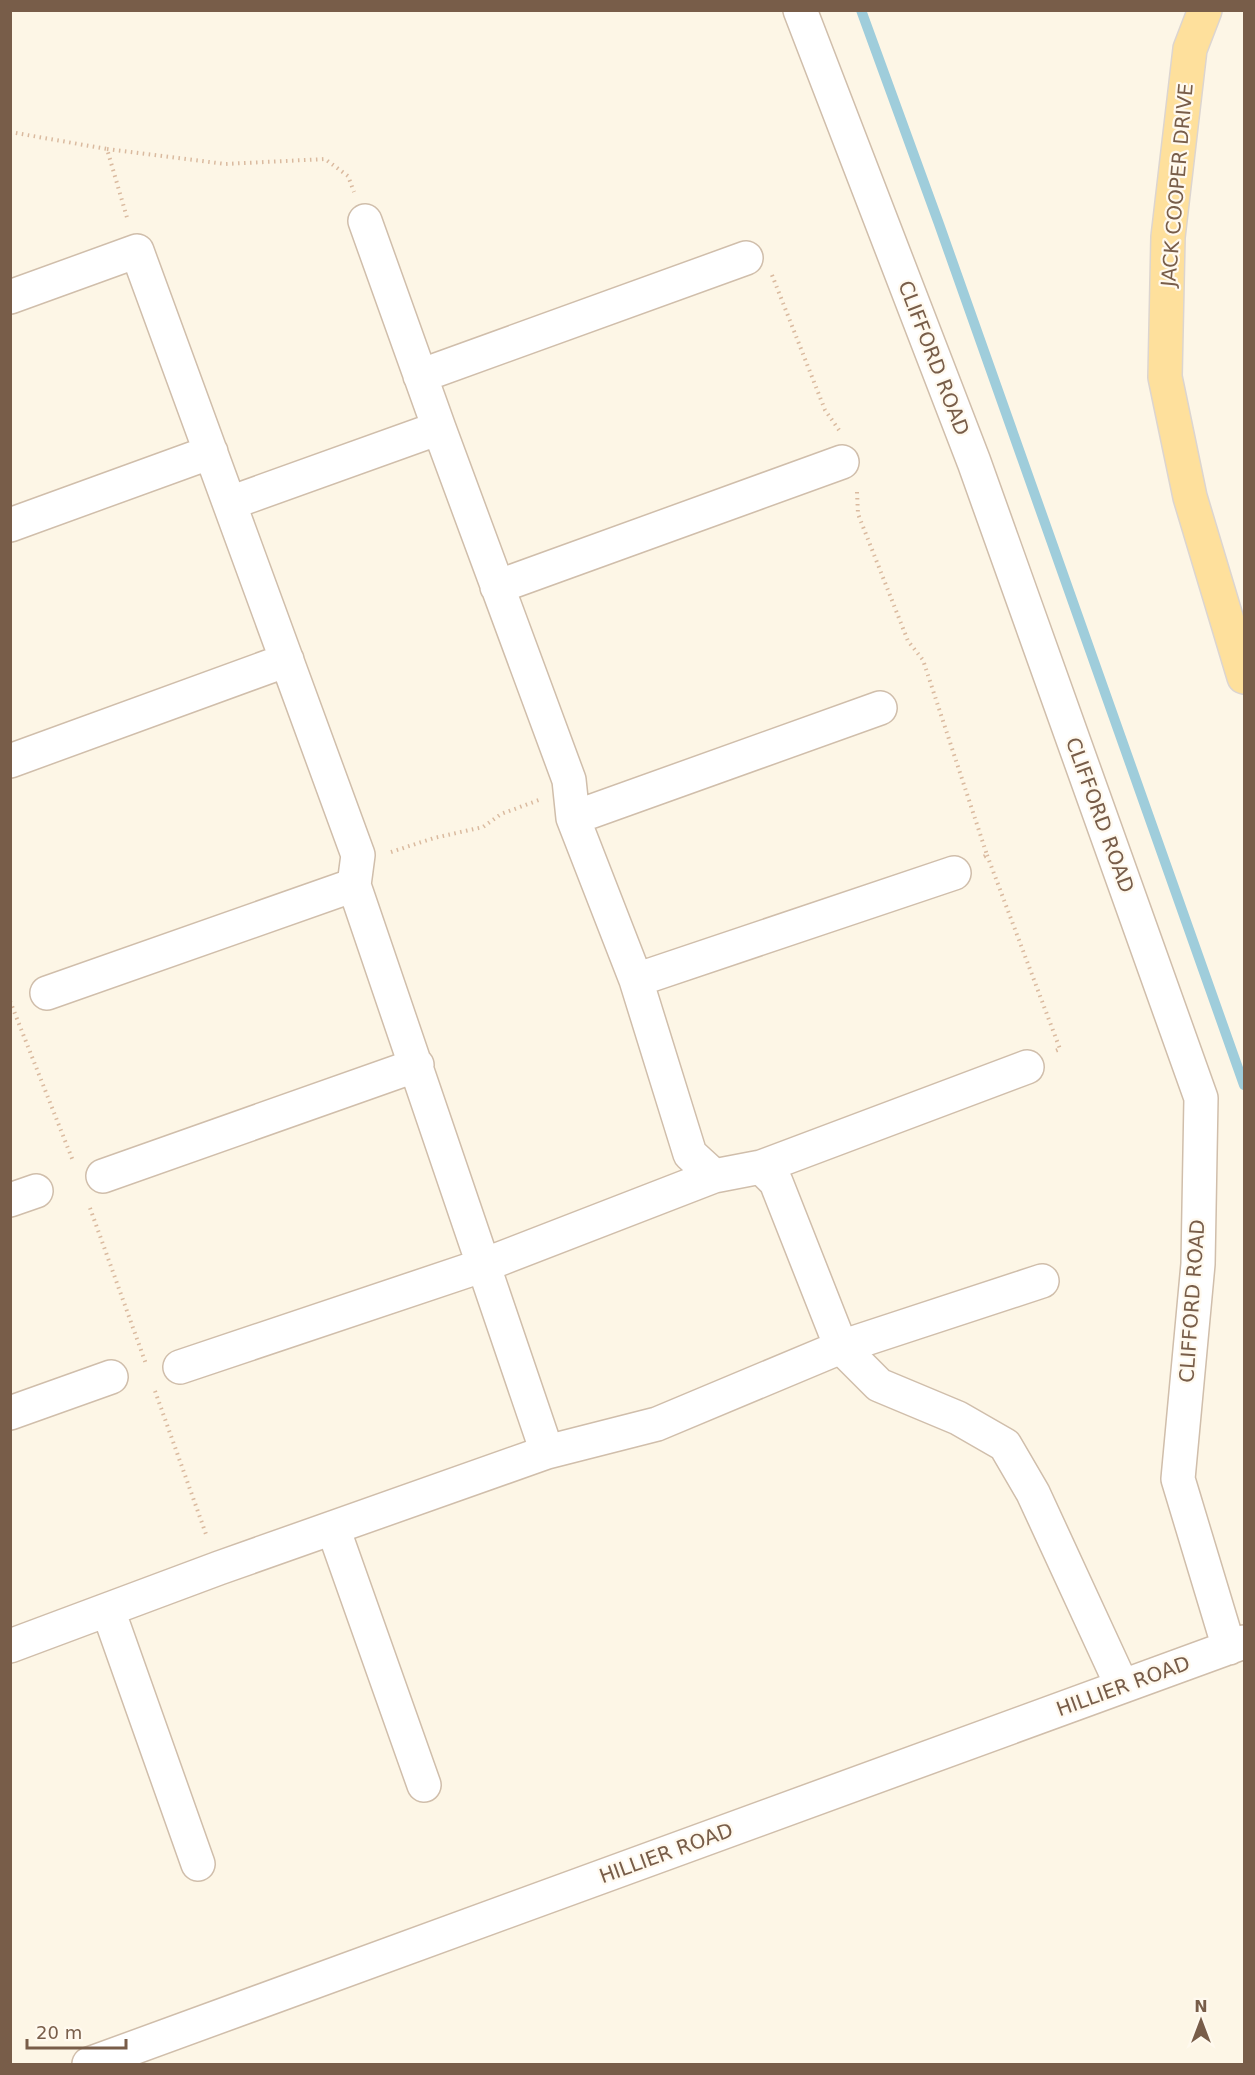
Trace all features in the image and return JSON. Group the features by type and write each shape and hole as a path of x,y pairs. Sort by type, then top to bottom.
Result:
{"main road":[{"name":"JACK COOPER DRIVE","path":"1205,10 1190,49 1168,237 1165,377 1190,497 1245,677"}],"street":[{"name":"CLIFFORD ROAD","path":"800,10 974,462 1201,1098 1198,1264 1178,1479 1237,1645"},
{"path":"365,221 569,780 573,819 636,980 690,1154 714,1176"},
{"path":"10,297 137,251 358,855 354,885 547,1452"},
{"path":"420,376 746,258"},
{"path":"230,503 439,428"},
{"path":"10,525 211,452"},
{"path":"497,587 842,462"},
{"path":"10,761 287,660"},
{"path":"573,819 880,708"},
{"path":"636,980 954,873"},
{"path":"47,993 354,885"},
{"path":"88,1180 417,1065"},
{"path":"180,1367 484,1265 714,1176 760,1167 1028,1067"},
{"path":"760,1167 776,1182 841,1347 879,1384 958,1418 1005,1445 1033,1493 1122,1686"},
{"path":"10,1646 219,1568 547,1452 657,1424 841,1347 1041,1281"},
{"path":"10,1413 111,1377"},
{"path":"333,1528 424,1785"},
{"path":"108,1610 198,1864"},
{"name":"HILLIER ROAD","path":"89,2064 1237,1645"}],"path":[{"path":"10,132 107,149 225,164 325,159 348,176 365,221"},
{"path":"107,149 137,251"},
{"path":"746,258 765,256 825,410 841,433 842,462 856,480 858,514 908,641 923,660 987,855 1060,1048 1028,1067"},
{"path":"380,855 434,838 483,827 501,814 541,799"},
{"path":"954,873 987,855"},
{"path":"10,1001 88,1180 147,1368"},
{"path":"155,1390 219,1568"}],"waterway":[{"path":"861,10 1244,1085"}]}
